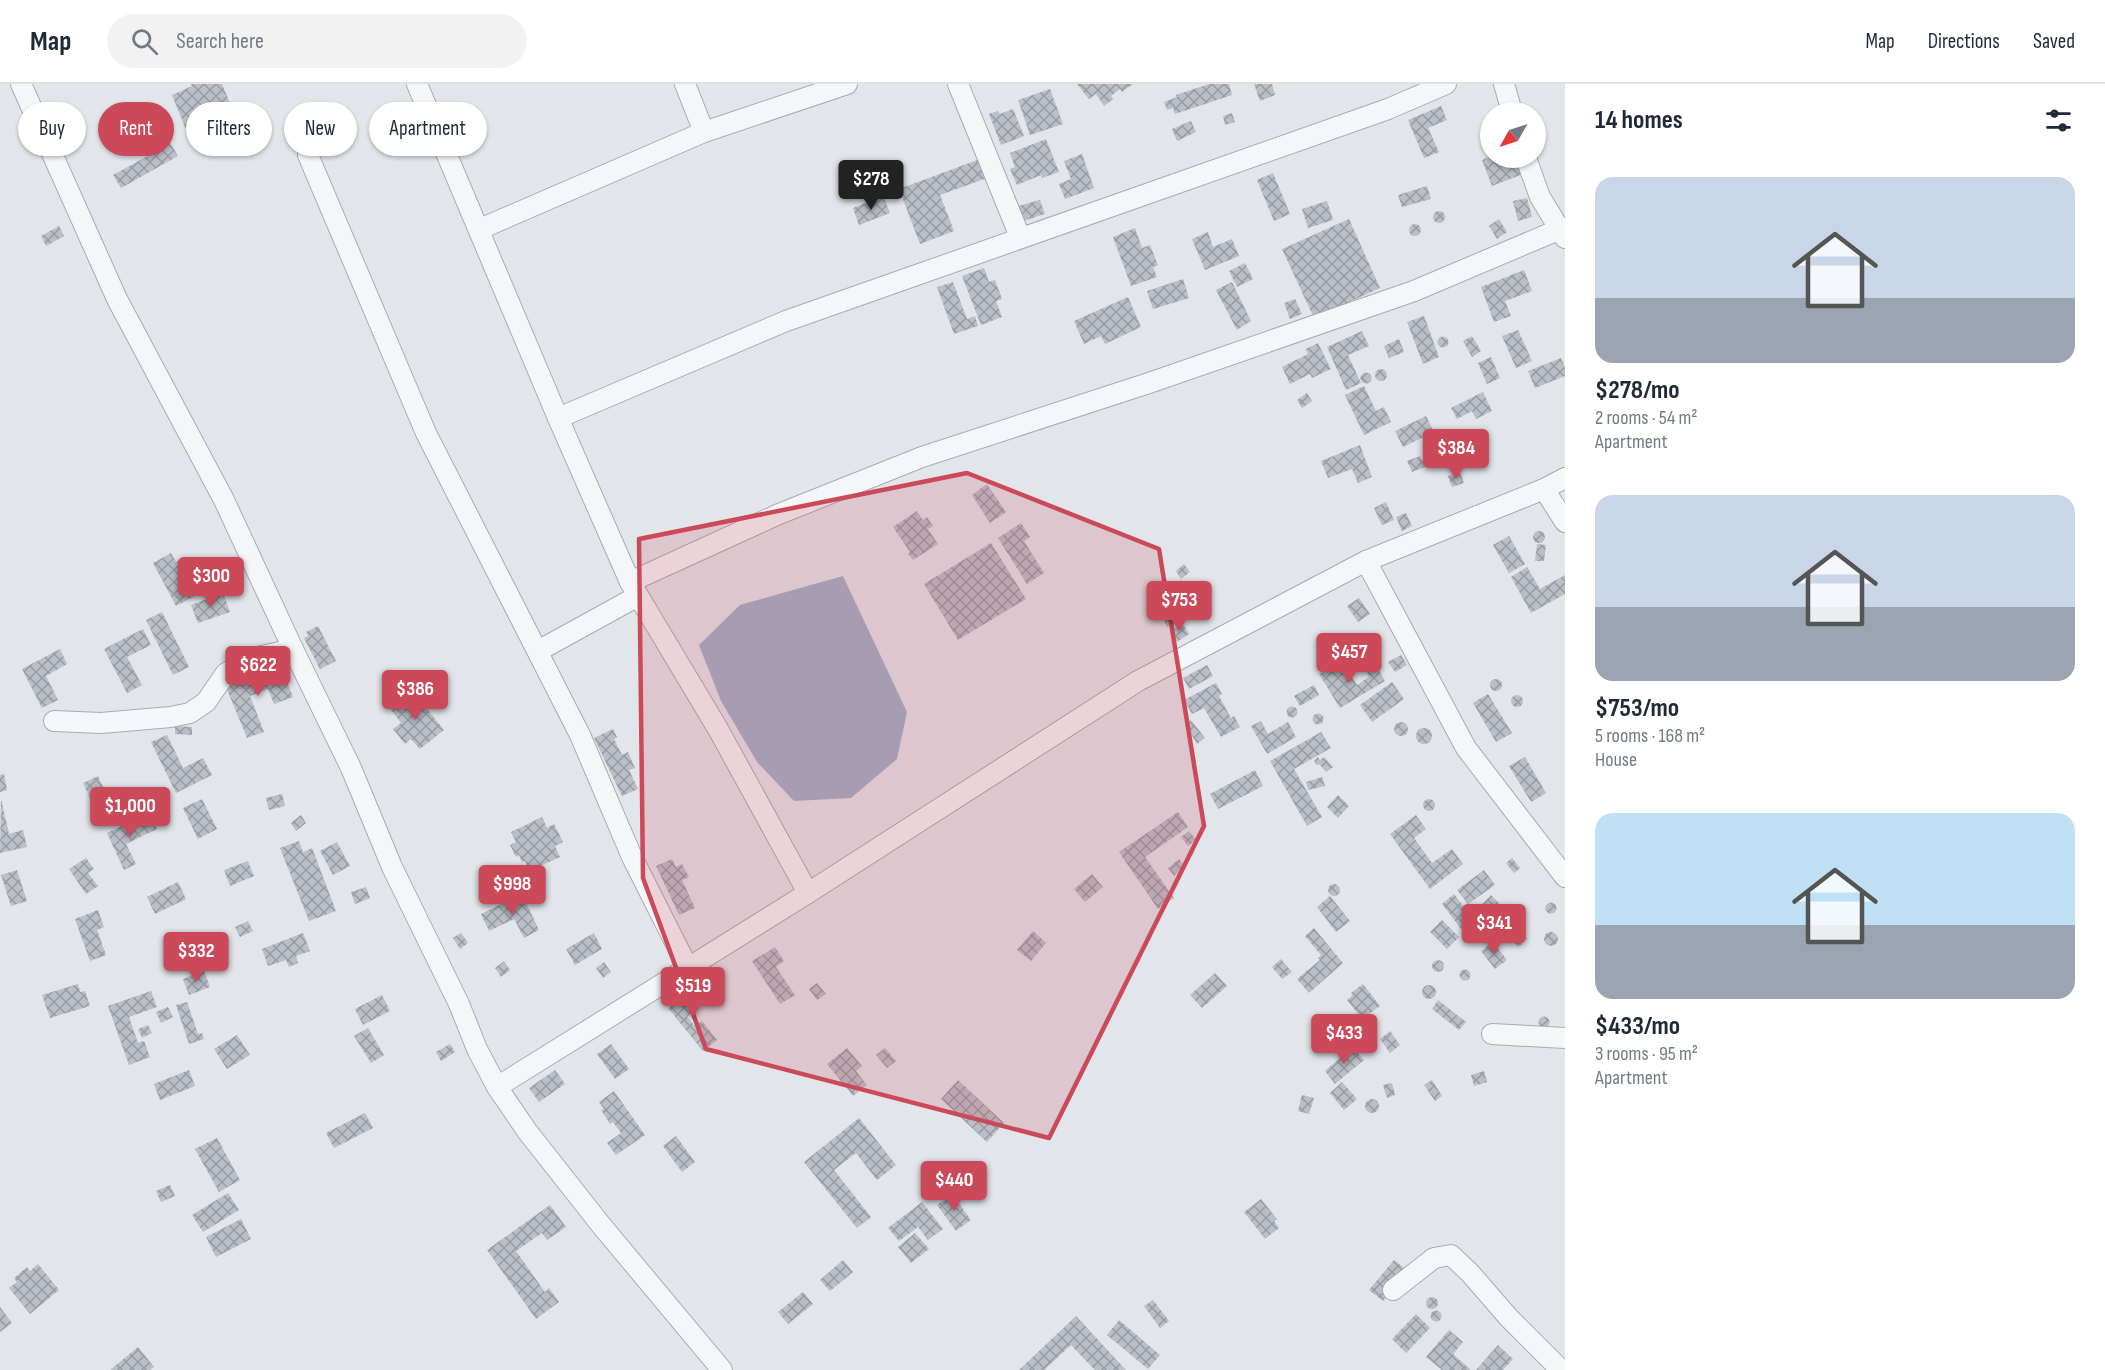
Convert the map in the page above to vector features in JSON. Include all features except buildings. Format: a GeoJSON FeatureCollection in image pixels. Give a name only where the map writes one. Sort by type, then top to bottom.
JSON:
{"type":"FeatureCollection","features":[{"type":"Feature","properties":{"kind":"street"},"geometry":{"type":"LineString","coordinates":[[21,84],[117,299],[224,500],[351,768],[392,867],[497,1087],[527,1131],[722,1370]]}},
{"type":"Feature","properties":{"kind":"street"},"geometry":{"type":"LineString","coordinates":[[417,84],[558,418],[634,589],[718,729],[808,893]]}},
{"type":"Feature","properties":{"kind":"street"},"geometry":{"type":"LineString","coordinates":[[685,84],[705,132]]}},
{"type":"Feature","properties":{"kind":"street"},"geometry":{"type":"LineString","coordinates":[[480,229],[705,132],[847,84]]}},
{"type":"Feature","properties":{"kind":"street"},"geometry":{"type":"LineString","coordinates":[[958,84],[1020,237]]}},
{"type":"Feature","properties":{"kind":"street"},"geometry":{"type":"LineString","coordinates":[[558,418],[786,321],[1388,109],[1446,84]]}},
{"type":"Feature","properties":{"kind":"street"},"geometry":{"type":"LineString","coordinates":[[1504,84],[1509,102]]}},
{"type":"Feature","properties":{"kind":"street"},"geometry":{"type":"LineString","coordinates":[[308,156],[426,433],[580,735],[632,857],[688,968]]}},
{"type":"Feature","properties":{"kind":"street"},"geometry":{"type":"LineString","coordinates":[[538,651],[634,589],[779,514],[922,457],[1149,383],[1414,291],[1562,234],[1540,197],[1530,168]]}},
{"type":"Feature","properties":{"kind":"street"},"geometry":{"type":"LineString","coordinates":[[497,1087],[808,893],[1138,681],[1366,561],[1544,489],[1565,478]]}},
{"type":"Feature","properties":{"kind":"street"},"geometry":{"type":"LineString","coordinates":[[1544,489],[1565,522]]}},
{"type":"Feature","properties":{"kind":"street"},"geometry":{"type":"LineString","coordinates":[[1366,561],[1466,748],[1565,877]]}},
{"type":"Feature","properties":{"kind":"street"},"geometry":{"type":"LineString","coordinates":[[54,721],[101,723],[190,713],[206,702],[226,673],[253,658],[293,649]]}},
{"type":"Feature","properties":{"kind":"street"},"geometry":{"type":"LineString","coordinates":[[1492,1034],[1565,1038]]}},
{"type":"Feature","properties":{"kind":"street"},"geometry":{"type":"LineString","coordinates":[[1393,1290],[1434,1258],[1451,1255],[1561,1370]]}},
{"type":"Feature","properties":{"kind":"highlighted area"},"geometry":{"type":"Polygon","coordinates":[[[967,473],[1159,549],[1204,826],[1049,1138],[706,1049],[643,878],[639,539],[967,473]]]}},
{"type":"Feature","properties":{"kind":"water"},"geometry":{"type":"Polygon","coordinates":[[[843,576],[907,712],[897,759],[851,798],[794,801],[757,762],[721,701],[699,645],[740,605],[843,576]]]}}]}
